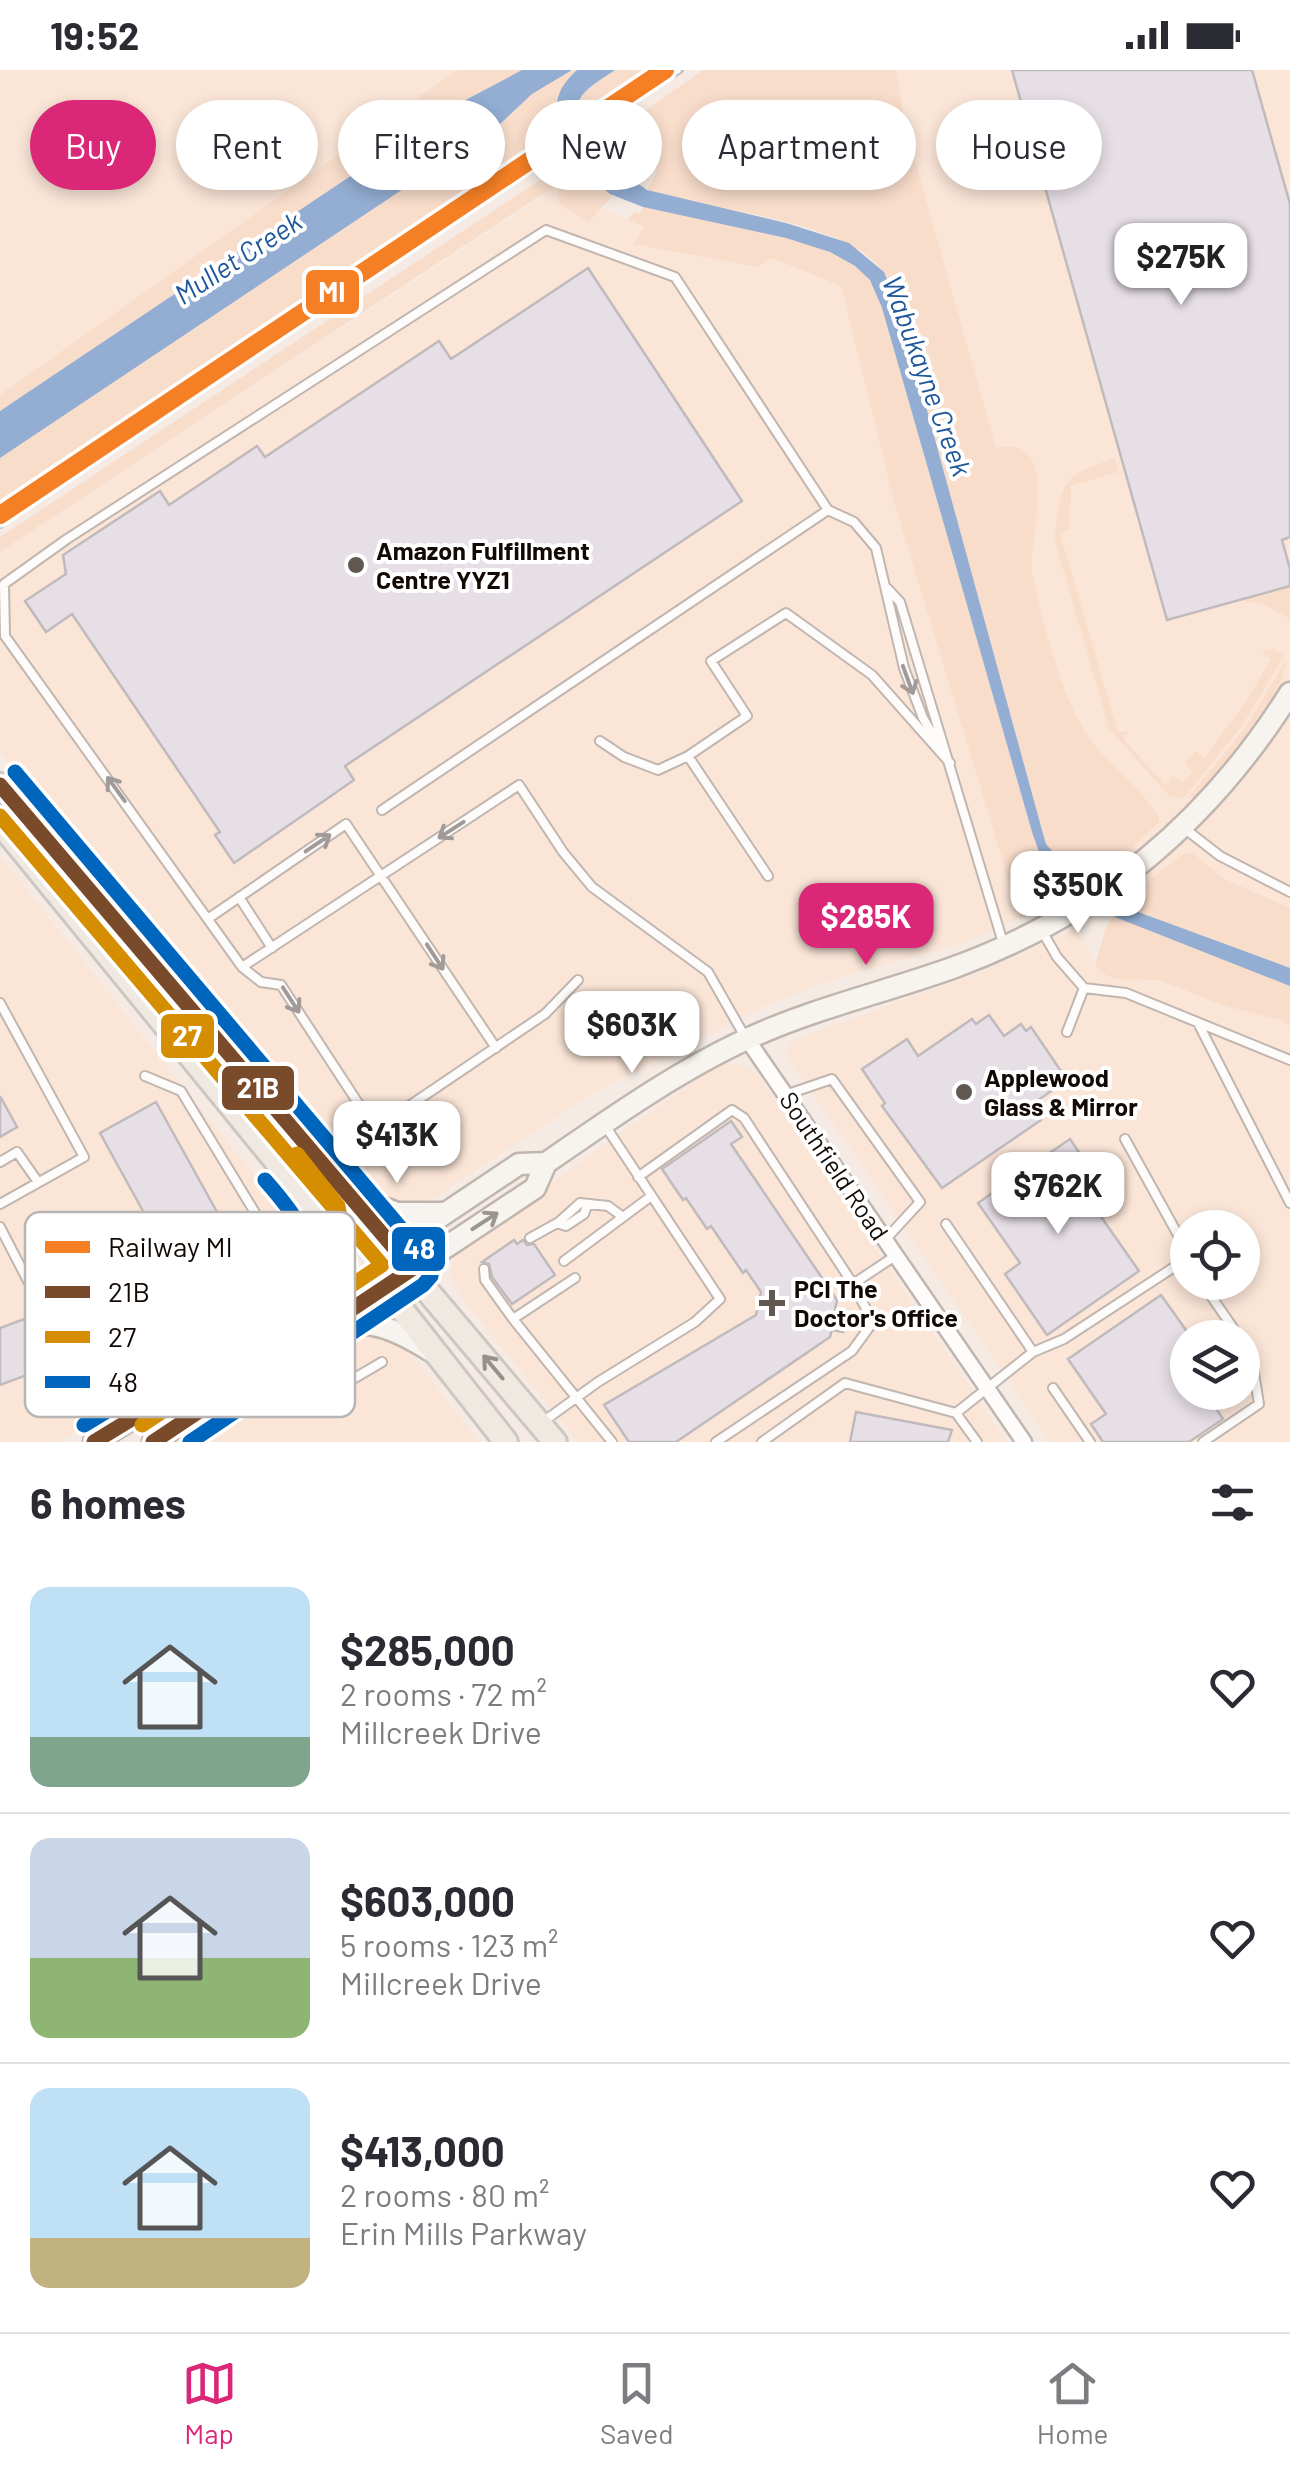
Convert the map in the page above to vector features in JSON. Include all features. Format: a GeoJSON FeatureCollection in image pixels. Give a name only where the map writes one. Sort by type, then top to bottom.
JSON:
{"type":"FeatureCollection","features":[{"type":"Feature","properties":{"kind":"main road"},"geometry":{"type":"LineString","coordinates":[[0,785],[547,1433]]}},
{"type":"Feature","properties":{"kind":"main road"},"geometry":{"type":"LineString","coordinates":[[0,824],[318,1212]]}},
{"type":"Feature","properties":{"kind":"main road"},"geometry":{"type":"LineString","coordinates":[[355,1254],[506,1442]]}},
{"type":"Feature","properties":{"kind":"street"},"geometry":{"type":"LineString","coordinates":[[355,1307],[535,1188],[546,1163],[696,1066],[747,1039],[836,1004],[956,967],[1004,946],[1125,878],[1184,828],[1240,767],[1290,692]]}},
{"type":"Feature","properties":{"kind":"street","name":"Southfield Road"},"geometry":{"type":"LineString","coordinates":[[747,1039],[1024,1442]]}},
{"type":"Feature","properties":{"kind":"street"},"geometry":{"type":"LineString","coordinates":[[355,1273],[520,1164],[546,1163]]}},
{"type":"Feature","properties":{"kind":"street"},"geometry":{"type":"LineString","coordinates":[[343,1192],[397,1213],[446,1213]]}},
{"type":"Feature","properties":{"kind":"street"},"geometry":{"type":"LineString","coordinates":[[355,1323],[395,1329],[434,1352]]}},
{"type":"Feature","properties":{"kind":"street"},"geometry":{"type":"LineString","coordinates":[[94,1442],[118,1437],[146,1417]]}},
{"type":"Feature","properties":{"kind":"street"},"geometry":{"type":"LineString","coordinates":[[153,1442],[192,1417]]}},
{"type":"Feature","properties":{"kind":"lane"},"geometry":{"type":"LineString","coordinates":[[578,980],[545,1014],[374,1129],[281,985],[261,982],[242,967],[6,636],[4,584],[67,538],[546,230],[675,277],[828,510],[854,522],[876,548],[904,668],[923,718],[950,764]]}},
{"type":"Feature","properties":{"kind":"lane"},"geometry":{"type":"LineString","coordinates":[[382,810],[828,510]]}},
{"type":"Feature","properties":{"kind":"lane"},"geometry":{"type":"LineString","coordinates":[[887,588],[900,602],[1004,946]]}},
{"type":"Feature","properties":{"kind":"lane"},"geometry":{"type":"LineString","coordinates":[[600,741],[624,757],[658,770],[688,756],[748,716],[711,661],[786,613],[872,674],[950,764]]}},
{"type":"Feature","properties":{"kind":"lane"},"geometry":{"type":"LineString","coordinates":[[688,756],[768,876]]}},
{"type":"Feature","properties":{"kind":"lane"},"geometry":{"type":"LineString","coordinates":[[242,967],[520,785],[563,852],[592,887],[708,972],[747,1039]]}},
{"type":"Feature","properties":{"kind":"lane"},"geometry":{"type":"LineString","coordinates":[[209,918],[346,824],[496,1048]]}},
{"type":"Feature","properties":{"kind":"lane"},"geometry":{"type":"LineString","coordinates":[[1184,828],[1220,856],[1290,892]]}},
{"type":"Feature","properties":{"kind":"lane"},"geometry":{"type":"LineString","coordinates":[[239,897],[272,948]]}},
{"type":"Feature","properties":{"kind":"lane"},"geometry":{"type":"LineString","coordinates":[[1040,928],[1064,966],[1084,988],[1126,993],[1290,1060]]}},
{"type":"Feature","properties":{"kind":"lane"},"geometry":{"type":"LineString","coordinates":[[1067,1032],[1084,988]]}},
{"type":"Feature","properties":{"kind":"lane"},"geometry":{"type":"LineString","coordinates":[[0,1004],[84,1156],[0,1204]]}},
{"type":"Feature","properties":{"kind":"lane"},"geometry":{"type":"LineString","coordinates":[[1198,1024],[1290,1203]]}},
{"type":"Feature","properties":{"kind":"lane"},"geometry":{"type":"LineString","coordinates":[[146,1076],[181,1091],[255,1212]]}},
{"type":"Feature","properties":{"kind":"lane"},"geometry":{"type":"LineString","coordinates":[[785,1094],[832,1079],[920,1202],[885,1240]]}},
{"type":"Feature","properties":{"kind":"lane"},"geometry":{"type":"LineString","coordinates":[[638,1177],[732,1110],[744,1118],[853,1284],[872,1322],[852,1350],[716,1442]]}},
{"type":"Feature","properties":{"kind":"lane"},"geometry":{"type":"LineString","coordinates":[[547,1433],[576,1398],[695,1322],[720,1298],[603,1124]]}},
{"type":"Feature","properties":{"kind":"lane"},"geometry":{"type":"LineString","coordinates":[[1124,1139],[1170,1223]]}},
{"type":"Feature","properties":{"kind":"lane"},"geometry":{"type":"LineString","coordinates":[[0,1162],[17,1152],[38,1182]]}},
{"type":"Feature","properties":{"kind":"lane"},"geometry":{"type":"LineString","coordinates":[[564,1261],[650,1197]]}},
{"type":"Feature","properties":{"kind":"lane"},"geometry":{"type":"LineString","coordinates":[[530,1238],[559,1222],[580,1203],[608,1206],[623,1217]]}},
{"type":"Feature","properties":{"kind":"lane"},"geometry":{"type":"LineString","coordinates":[[946,1224],[1033,1352]]}},
{"type":"Feature","properties":{"kind":"lane"},"geometry":{"type":"LineString","coordinates":[[0,1227],[25,1275]]}},
{"type":"Feature","properties":{"kind":"lane"},"geometry":{"type":"LineString","coordinates":[[853,1284],[896,1256]]}},
{"type":"Feature","properties":{"kind":"lane"},"geometry":{"type":"LineString","coordinates":[[956,1413],[1033,1352],[1064,1339],[1170,1268]]}},
{"type":"Feature","properties":{"kind":"lane"},"geometry":{"type":"LineString","coordinates":[[484,1269],[484,1280],[612,1442]]}},
{"type":"Feature","properties":{"kind":"lane"},"geometry":{"type":"LineString","coordinates":[[513,1319],[575,1278]]}},
{"type":"Feature","properties":{"kind":"lane"},"geometry":{"type":"LineString","coordinates":[[355,1378],[382,1362]]}},
{"type":"Feature","properties":{"kind":"lane"},"geometry":{"type":"LineString","coordinates":[[762,1442],[845,1383],[956,1413],[976,1442]]}},
{"type":"Feature","properties":{"kind":"lane"},"geometry":{"type":"LineString","coordinates":[[1054,1388],[1090,1442]]}},
{"type":"Feature","properties":{"kind":"lane"},"geometry":{"type":"LineString","coordinates":[[1203,1442],[1250,1410]]}},
{"type":"Feature","properties":{"kind":"path"},"geometry":{"type":"LineString","coordinates":[[338,1148],[356,1135],[347,1120],[363,1110]]}},
{"type":"Feature","properties":{"kind":"shaded area"},"geometry":{"type":"Polygon","coordinates":[[[0,70],[457,70],[415,100],[338,100],[338,155],[318,169],[318,100],[176,100],[176,190],[288,190],[0,395],[0,70]]]}},
{"type":"Feature","properties":{"kind":"shaded area"},"geometry":{"type":"Polygon","coordinates":[[[457,70],[522,70],[466,100],[415,100],[457,70]]]}},
{"type":"Feature","properties":{"kind":"shaded area"},"geometry":{"type":"Polygon","coordinates":[[[577,70],[565,84],[559,100],[525,100],[545,84],[577,70]]]}},
{"type":"Feature","properties":{"kind":"shaded area"},"geometry":{"type":"Polygon","coordinates":[[[615,70],[652,70],[611,100],[580,100],[615,70]]]}},
{"type":"Feature","properties":{"kind":"shaded area"},"geometry":{"type":"Polygon","coordinates":[[[703,70],[896,70],[901,100],[682,100],[682,190],[916,190],[916,164],[996,448],[1017,448],[1030,457],[1036,473],[1033,577],[1063,686],[1093,743],[1159,817],[1159,822],[1118,862],[1029,916],[1020,918],[894,502],[841,286],[772,258],[758,267],[633,244],[644,227],[628,220],[634,212],[640,214],[643,207],[764,232],[828,252],[852,265],[871,283],[882,308],[1032,832],[1076,878],[1046,844],[899,308],[886,277],[866,255],[809,228],[647,190],[662,190],[660,100],[703,70]]]}},
{"type":"Feature","properties":{"kind":"shaded area"},"geometry":{"type":"Polygon","coordinates":[[[871,70],[1290,70],[1290,938],[1109,865],[907,190],[916,190],[916,100],[880,100],[871,70]]]}},
{"type":"Feature","properties":{"kind":"shaded area"},"geometry":{"type":"Polygon","coordinates":[[[525,100],[525,158],[505,170],[505,119],[525,100]]]}},
{"type":"Feature","properties":{"kind":"shaded area"},"geometry":{"type":"Polygon","coordinates":[[[338,155],[338,184],[0,411],[0,395],[288,190],[318,190],[318,169],[338,155]]]}},
{"type":"Feature","properties":{"kind":"shaded area"},"geometry":{"type":"Polygon","coordinates":[[[402,190],[473,190],[0,505],[0,458],[402,190]]]}},
{"type":"Feature","properties":{"kind":"shaded area"},"geometry":{"type":"Polygon","coordinates":[[[525,190],[551,190],[0,552],[0,537],[525,190]]]}},
{"type":"Feature","properties":{"kind":"shaded area"},"geometry":{"type":"Polygon","coordinates":[[[552,190],[560,190],[588,222],[602,209],[644,227],[634,243],[758,267],[771,258],[841,286],[894,502],[1020,918],[965,943],[847,975],[773,1002],[600,1089],[427,1202],[395,1203],[364,1181],[282,1072],[242,1033],[0,752],[0,552],[552,190]]]}},
{"type":"Feature","properties":{"kind":"shaded area"},"geometry":{"type":"Polygon","coordinates":[[[558,190],[606,190],[613,195],[589,222],[560,205],[558,190]]]}},
{"type":"Feature","properties":{"kind":"shaded area"},"geometry":{"type":"Polygon","coordinates":[[[1115,458],[1118,472],[1070,486],[1071,529],[1060,533],[1118,732],[1129,731],[1123,739],[1165,784],[1173,776],[1182,783],[1193,771],[1185,763],[1196,751],[1204,758],[1245,703],[1271,659],[1263,654],[1264,650],[1274,649],[1284,656],[1242,726],[1183,799],[1169,796],[1109,729],[1056,545],[1061,498],[1070,480],[1115,458]]]}},
{"type":"Feature","properties":{"kind":"shaded area"},"geometry":{"type":"Polygon","coordinates":[[[1290,586],[1290,619],[1263,604],[1240,600],[1290,586]]]}},
{"type":"Feature","properties":{"kind":"shaded area"},"geometry":{"type":"Polygon","coordinates":[[[1286,660],[1263,714],[1197,796],[1188,798],[1245,728],[1286,660]]]}},
{"type":"Feature","properties":{"kind":"shaded area"},"geometry":{"type":"Polygon","coordinates":[[[1193,853],[1224,879],[1290,908],[1290,968],[1122,906],[1116,917],[1290,986],[1290,1026],[1166,983],[1113,978],[1095,964],[1106,928],[1119,904],[1183,854],[1193,853]]]}},
{"type":"Feature","properties":{"kind":"shaded area"},"geometry":{"type":"Polygon","coordinates":[[[0,855],[205,1115],[287,1212],[25,1212],[25,1417],[107,1417],[58,1442],[0,1442],[0,855]]]}},
{"type":"Feature","properties":{"kind":"shaded area"},"geometry":{"type":"Polygon","coordinates":[[[1076,928],[1098,969],[1170,985],[1290,1026],[1290,1442],[1050,1442],[785,1053],[793,1040],[989,969],[1076,928]]]}},
{"type":"Feature","properties":{"kind":"shaded area"},"geometry":{"type":"Polygon","coordinates":[[[734,1063],[754,1070],[1007,1442],[579,1442],[468,1306],[453,1282],[451,1271],[456,1252],[463,1245],[716,1066],[734,1063]]]}},
{"type":"Feature","properties":{"kind":"shaded area"},"geometry":{"type":"Polygon","coordinates":[[[362,1332],[402,1343],[479,1442],[186,1442],[231,1417],[355,1417],[355,1337],[362,1332]]]}},
{"type":"Feature","properties":{"kind":"water"},"geometry":{"type":"Polygon","coordinates":[[[522,70],[572,70],[532,94],[505,119],[505,100],[466,100],[522,70]]]}},
{"type":"Feature","properties":{"kind":"water"},"geometry":{"type":"Polygon","coordinates":[[[577,70],[615,70],[586,91],[580,100],[558,100],[564,84],[577,70]]]}},
{"type":"Feature","properties":{"kind":"water","name":"Mullet Creek"},"geometry":{"type":"Polygon","coordinates":[[[338,184],[338,190],[402,190],[0,458],[0,411],[338,184]]]}},
{"type":"Feature","properties":{"kind":"water"},"geometry":{"type":"Polygon","coordinates":[[[605,190],[647,190],[786,223],[849,243],[884,272],[899,308],[1046,844],[1076,878],[1064,891],[1043,863],[1032,832],[882,308],[870,280],[830,252],[786,238],[643,207],[605,190]]]}},
{"type":"Feature","properties":{"kind":"water"},"geometry":{"type":"Polygon","coordinates":[[[1122,906],[1290,968],[1290,986],[1115,917],[1122,906]]]}},
{"type":"Feature","properties":{"kind":"building"},"geometry":{"type":"Polygon","coordinates":[[[1012,70],[1252,70],[1290,204],[1290,537],[1282,540],[1290,586],[1167,620],[1046,190],[1102,190],[1102,100],[1020,100],[1012,70]]]}},
{"type":"Feature","properties":{"kind":"building","name":"Amazon Fulfillment Centre YYZ1"},"geometry":{"type":"Polygon","coordinates":[[[588,268],[742,501],[345,766],[354,780],[234,863],[215,835],[220,832],[72,614],[46,632],[25,601],[66,574],[63,555],[160,491],[169,505],[257,446],[265,457],[439,341],[451,359],[588,268]]]}},
{"type":"Feature","properties":{"kind":"building","name":"Applewood Glass & Mirror"},"geometry":{"type":"Polygon","coordinates":[[[989,1015],[1004,1036],[1021,1024],[1026,1031],[1031,1027],[1067,1080],[1031,1105],[1041,1120],[942,1188],[882,1106],[885,1103],[862,1069],[907,1039],[918,1056],[972,1019],[976,1024],[989,1015]]]}},
{"type":"Feature","properties":{"kind":"building"},"geometry":{"type":"Polygon","coordinates":[[[0,1096],[17,1127],[0,1137],[0,1096]]]}},
{"type":"Feature","properties":{"kind":"building"},"geometry":{"type":"Polygon","coordinates":[[[156,1102],[217,1212],[143,1212],[100,1133],[156,1102]]]}},
{"type":"Feature","properties":{"kind":"building"},"geometry":{"type":"Polygon","coordinates":[[[731,1121],[742,1137],[731,1144],[837,1300],[834,1314],[847,1316],[843,1332],[832,1330],[830,1337],[676,1442],[629,1442],[604,1405],[756,1315],[761,1292],[711,1226],[707,1229],[686,1198],[683,1200],[662,1169],[731,1121]]]}},
{"type":"Feature","properties":{"kind":"building"},"geometry":{"type":"Polygon","coordinates":[[[1070,1139],[1112,1201],[1097,1211],[1139,1271],[1047,1335],[1005,1274],[1020,1263],[978,1203],[1070,1139]]]}},
{"type":"Feature","properties":{"kind":"building"},"geometry":{"type":"Polygon","coordinates":[[[514,1240],[517,1244],[523,1240],[527,1245],[534,1244],[555,1275],[512,1304],[492,1277],[489,1264],[482,1262],[514,1240]]]}},
{"type":"Feature","properties":{"kind":"building"},"geometry":{"type":"Polygon","coordinates":[[[1161,1295],[1179,1320],[1170,1320],[1170,1410],[1217,1410],[1223,1419],[1189,1442],[1103,1442],[1091,1424],[1106,1414],[1068,1359],[1161,1295]]]}},
{"type":"Feature","properties":{"kind":"building"},"geometry":{"type":"Polygon","coordinates":[[[25,1322],[25,1376],[0,1385],[0,1328],[25,1322]]]}},
{"type":"Feature","properties":{"kind":"building"},"geometry":{"type":"Polygon","coordinates":[[[856,1412],[952,1430],[948,1442],[850,1442],[856,1412]]]}},
{"type":"Feature","properties":{"kind":"railway"},"geometry":{"type":"LineString","coordinates":[[0,525],[680,70]]}},
{"type":"Feature","properties":{"kind":"rail line","name":"MI"},"geometry":{"type":"LineString","coordinates":[[0,515],[665,70]]}},
{"type":"Feature","properties":{"kind":"transit line","name":"48"},"geometry":{"type":"LineString","coordinates":[[15,772],[432,1265],[431,1276],[423,1285],[355,1331]]}},
{"type":"Feature","properties":{"kind":"transit line","name":"21B"},"geometry":{"type":"LineString","coordinates":[[0,785],[412,1269],[355,1307]]}},
{"type":"Feature","properties":{"kind":"transit line","name":"27"},"geometry":{"type":"LineString","coordinates":[[0,816],[337,1212]]}},
{"type":"Feature","properties":{"kind":"transit line","name":"27"},"geometry":{"type":"LineString","coordinates":[[297,1154],[339,1212]]}},
{"type":"Feature","properties":{"kind":"transit line","name":"48"},"geometry":{"type":"LineString","coordinates":[[265,1180],[290,1212]]}},
{"type":"Feature","properties":{"kind":"transit line","name":"27"},"geometry":{"type":"LineString","coordinates":[[355,1233],[382,1265],[355,1283]]}},
{"type":"Feature","properties":{"kind":"transit line","name":"48"},"geometry":{"type":"LineString","coordinates":[[84,1425],[97,1417]]}},
{"type":"Feature","properties":{"kind":"transit line","name":"21B"},"geometry":{"type":"LineString","coordinates":[[94,1442],[135,1417]]}},
{"type":"Feature","properties":{"kind":"transit line","name":"27"},"geometry":{"type":"LineString","coordinates":[[142,1425],[154,1417]]}},
{"type":"Feature","properties":{"kind":"transit line","name":"21B"},"geometry":{"type":"LineString","coordinates":[[153,1442],[190,1417]]}},
{"type":"Feature","properties":{"kind":"transit line","name":"48"},"geometry":{"type":"LineString","coordinates":[[190,1442],[227,1417]]}},
{"type":"Feature","properties":{"kind":"place","name":"Amazon Fulfillment Centre YYZ1"},"geometry":{"type":"Point","coordinates":[356,565]}},
{"type":"Feature","properties":{"kind":"place","name":"Applewood Glass & Mirror"},"geometry":{"type":"Point","coordinates":[964,1092]}},
{"type":"Feature","properties":{"kind":"place","name":"PCI The Doctor's Office"},"geometry":{"type":"Point","coordinates":[772,1303]}},
{"type":"Feature","properties":{"kind":"water label","name":"Wabukayne Creek"},"geometry":{"type":"Point","coordinates":[927,376]}}]}
